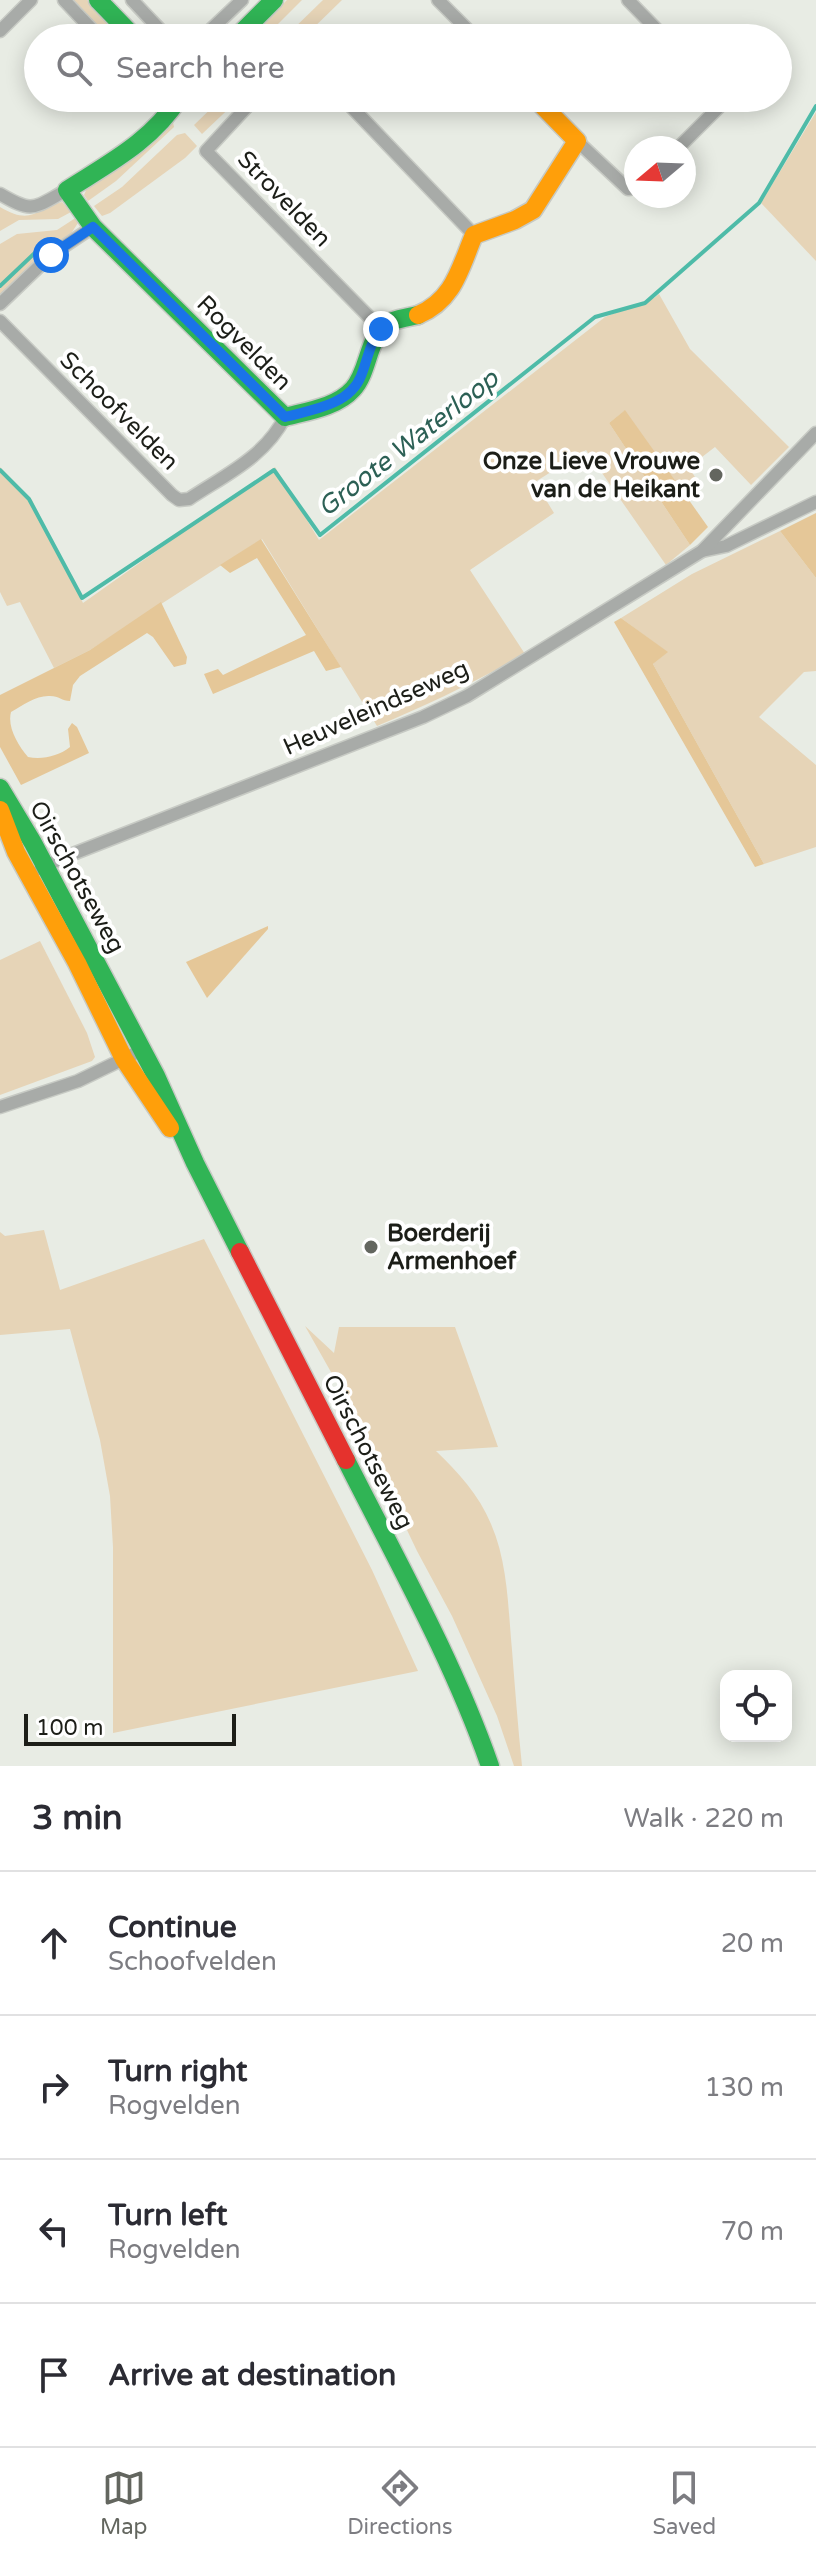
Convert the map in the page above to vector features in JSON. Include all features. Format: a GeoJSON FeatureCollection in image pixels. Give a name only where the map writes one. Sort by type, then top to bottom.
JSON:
{"type":"FeatureCollection","features":[{"type":"Feature","properties":{"kind":"main road"},"geometry":{"type":"LineString","coordinates":[[98,0],[121,24]]}},
{"type":"Feature","properties":{"kind":"main road"},"geometry":{"type":"LineString","coordinates":[[250,24],[274,0]]}},
{"type":"Feature","properties":{"kind":"main road"},"geometry":{"type":"LineString","coordinates":[[67,190],[152,133],[170,112]]}},
{"type":"Feature","properties":{"kind":"main road"},"geometry":{"type":"LineString","coordinates":[[381,329],[393,319],[421,314],[445,299],[460,278],[465,253],[474,235],[533,210],[577,141],[549,112]]}},
{"type":"Feature","properties":{"kind":"main road","name":"Rogvelden"},"geometry":{"type":"LineString","coordinates":[[67,190],[93,227],[285,417],[330,404],[348,394],[360,379],[371,342],[381,329]]}},
{"type":"Feature","properties":{"kind":"main road","name":"Oirschotseweg"},"geometry":{"type":"LineString","coordinates":[[0,788],[77,963],[124,1059],[195,1163]]}},
{"type":"Feature","properties":{"kind":"main road","name":"Oirschotseweg"},"geometry":{"type":"LineString","coordinates":[[0,810],[4,834],[38,871],[142,1050],[195,1163],[441,1648],[476,1726],[490,1766]]}},
{"type":"Feature","properties":{"kind":"street"},"geometry":{"type":"LineString","coordinates":[[0,31],[31,0]]}},
{"type":"Feature","properties":{"kind":"street"},"geometry":{"type":"LineString","coordinates":[[64,0],[87,24]]}},
{"type":"Feature","properties":{"kind":"street"},"geometry":{"type":"LineString","coordinates":[[132,0],[155,24]]}},
{"type":"Feature","properties":{"kind":"street"},"geometry":{"type":"LineString","coordinates":[[217,24],[242,0]]}},
{"type":"Feature","properties":{"kind":"street"},"geometry":{"type":"LineString","coordinates":[[438,0],[462,24]]}},
{"type":"Feature","properties":{"kind":"street"},"geometry":{"type":"LineString","coordinates":[[628,0],[651,24]]}},
{"type":"Feature","properties":{"kind":"street","name":"Strovelden"},"geometry":{"type":"LineString","coordinates":[[242,112],[206,151],[381,329]]}},
{"type":"Feature","properties":{"kind":"street"},"geometry":{"type":"LineString","coordinates":[[356,112],[474,235]]}},
{"type":"Feature","properties":{"kind":"street"},"geometry":{"type":"LineString","coordinates":[[691,136],[716,112]]}},
{"type":"Feature","properties":{"kind":"street"},"geometry":{"type":"LineString","coordinates":[[577,141],[624,185]]}},
{"type":"Feature","properties":{"kind":"street"},"geometry":{"type":"LineString","coordinates":[[0,194],[23,207],[33,208],[67,190]]}},
{"type":"Feature","properties":{"kind":"street"},"geometry":{"type":"LineString","coordinates":[[0,304],[51,255],[93,227]]}},
{"type":"Feature","properties":{"kind":"street","name":"Schoofvelden"},"geometry":{"type":"LineString","coordinates":[[0,321],[179,500],[189,499],[259,453],[276,435],[285,417]]}},
{"type":"Feature","properties":{"kind":"street","name":"Heuveleindseweg"},"geometry":{"type":"LineString","coordinates":[[38,871],[60,859],[423,717],[467,696],[702,551],[816,433]]}},
{"type":"Feature","properties":{"kind":"street"},"geometry":{"type":"LineString","coordinates":[[702,551],[726,546],[816,502]]}},
{"type":"Feature","properties":{"kind":"street"},"geometry":{"type":"LineString","coordinates":[[0,1107],[78,1081],[142,1050]]}},
{"type":"Feature","properties":{"kind":"shaded area"},"geometry":{"type":"Polygon","coordinates":[[[73,0],[87,0],[110,24],[96,24],[73,0]]]}},
{"type":"Feature","properties":{"kind":"shaded area"},"geometry":{"type":"Polygon","coordinates":[[[287,0],[302,0],[278,24],[263,24],[287,0]]]}},
{"type":"Feature","properties":{"kind":"shaded area"},"geometry":{"type":"Polygon","coordinates":[[[323,0],[342,0],[317,24],[298,24],[323,0]]]}},
{"type":"Feature","properties":{"kind":"shaded area"},"geometry":{"type":"Polygon","coordinates":[[[207,112],[225,112],[202,134],[194,125],[207,112]]]}},
{"type":"Feature","properties":{"kind":"shaded area"},"geometry":{"type":"Polygon","coordinates":[[[816,112],[816,261],[761,203],[816,112]]]}},
{"type":"Feature","properties":{"kind":"shaded area"},"geometry":{"type":"Polygon","coordinates":[[[173,122],[174,127],[116,181],[88,201],[84,195],[90,181],[173,122]]]}},
{"type":"Feature","properties":{"kind":"shaded area"},"geometry":{"type":"Polygon","coordinates":[[[185,133],[197,146],[185,158],[102,216],[94,206],[122,187],[177,135],[185,133]]]}},
{"type":"Feature","properties":{"kind":"shaded area"},"geometry":{"type":"Polygon","coordinates":[[[62,202],[71,212],[58,219],[19,220],[0,231],[0,207],[27,216],[62,202]]]}},
{"type":"Feature","properties":{"kind":"shaded area"},"geometry":{"type":"Polygon","coordinates":[[[77,217],[73,235],[47,251],[0,296],[0,244],[17,234],[57,230],[77,217]]]}},
{"type":"Feature","properties":{"kind":"shaded area"},"geometry":{"type":"Polygon","coordinates":[[[659,294],[690,349],[789,447],[751,485],[715,447],[689,467],[699,484],[687,500],[624,411],[609,423],[690,545],[666,565],[586,450],[535,482],[554,513],[470,570],[525,654],[415,710],[377,726],[262,539],[90,650],[54,668],[20,602],[7,606],[0,592],[0,467],[32,500],[83,603],[275,467],[319,540],[605,317],[659,294]]]}},
{"type":"Feature","properties":{"kind":"shaded area"},"geometry":{"type":"Polygon","coordinates":[[[625,410],[708,527],[690,545],[609,423],[625,410]]]}},
{"type":"Feature","properties":{"kind":"shaded area"},"geometry":{"type":"Polygon","coordinates":[[[816,513],[816,578],[780,531],[816,513]]]}},
{"type":"Feature","properties":{"kind":"shaded area"},"geometry":{"type":"Polygon","coordinates":[[[780,531],[816,578],[816,671],[804,672],[759,717],[816,765],[816,847],[764,864],[653,664],[667,652],[621,618],[692,574],[780,531]]]}},
{"type":"Feature","properties":{"kind":"shaded area"},"geometry":{"type":"Polygon","coordinates":[[[261,539],[341,667],[326,671],[314,651],[213,694],[204,674],[218,669],[223,675],[306,635],[257,558],[230,573],[220,565],[261,539]]]}},
{"type":"Feature","properties":{"kind":"shaded area"},"geometry":{"type":"Polygon","coordinates":[[[161,602],[187,657],[186,664],[174,667],[147,633],[80,676],[73,685],[70,701],[45,696],[11,712],[12,730],[28,757],[50,756],[70,747],[68,729],[72,723],[89,753],[21,785],[0,747],[0,695],[90,650],[161,602]]]}},
{"type":"Feature","properties":{"kind":"shaded area"},"geometry":{"type":"Polygon","coordinates":[[[621,618],[668,652],[653,664],[764,864],[755,867],[614,622],[621,618]]]}},
{"type":"Feature","properties":{"kind":"shaded area"},"geometry":{"type":"Polygon","coordinates":[[[268,926],[268,929],[207,998],[186,962],[268,926]]]}},
{"type":"Feature","properties":{"kind":"shaded area"},"geometry":{"type":"Polygon","coordinates":[[[40,941],[87,1033],[95,1057],[92,1061],[0,1095],[0,960],[40,941]]]}},
{"type":"Feature","properties":{"kind":"shaded area"},"geometry":{"type":"Polygon","coordinates":[[[44,1230],[60,1290],[204,1239],[372,1570],[418,1671],[113,1733],[110,1496],[100,1440],[70,1329],[0,1335],[0,1232],[5,1236],[44,1230]]]}},
{"type":"Feature","properties":{"kind":"shaded area"},"geometry":{"type":"Polygon","coordinates":[[[305,1326],[334,1353],[339,1327],[455,1327],[498,1447],[436,1451],[474,1494],[497,1539],[508,1602],[522,1766],[514,1766],[497,1716],[452,1616],[417,1551],[336,1381],[305,1326]]]}},
{"type":"Feature","properties":{"kind":"waterway","name":"Groote Waterloop"},"geometry":{"type":"LineString","coordinates":[[0,470],[29,499],[82,598],[274,470],[320,535],[595,317],[645,303],[759,203],[816,106]]}},
{"type":"Feature","properties":{"kind":"waterway"},"geometry":{"type":"LineString","coordinates":[[0,286],[40,248]]}},
{"type":"Feature","properties":{"kind":"traffic: fast"},"geometry":{"type":"LineString","coordinates":[[98,0],[121,24]]}},
{"type":"Feature","properties":{"kind":"traffic: fast"},"geometry":{"type":"LineString","coordinates":[[250,24],[274,0]]}},
{"type":"Feature","properties":{"kind":"traffic: fast"},"geometry":{"type":"LineString","coordinates":[[169,112],[143,139],[67,190],[93,227],[285,417],[322,408],[346,395],[359,381],[373,343],[384,327],[393,321],[418,315]]}},
{"type":"Feature","properties":{"kind":"traffic: fast"},"geometry":{"type":"LineString","coordinates":[[0,788],[33,843],[156,1076],[240,1252]]}},
{"type":"Feature","properties":{"kind":"traffic: fast"},"geometry":{"type":"LineString","coordinates":[[346,1460],[442,1649],[490,1766]]}},
{"type":"Feature","properties":{"kind":"traffic: slow"},"geometry":{"type":"LineString","coordinates":[[418,315],[430,309],[448,292],[474,235],[533,210],[577,141],[549,112]]}},
{"type":"Feature","properties":{"kind":"traffic: slow"},"geometry":{"type":"LineString","coordinates":[[0,810],[16,852],[77,963],[124,1059],[170,1128]]}},
{"type":"Feature","properties":{"kind":"traffic: jam"},"geometry":{"type":"LineString","coordinates":[[240,1252],[346,1460]]}},
{"type":"Feature","properties":{"kind":"place","name":"Onze Lieve Vrouwe van de Heikant"},"geometry":{"type":"Point","coordinates":[716,475]}},
{"type":"Feature","properties":{"kind":"place","name":"Boerderij Armenhoef"},"geometry":{"type":"Point","coordinates":[371,1247]}},
{"type":"Feature","properties":{"kind":"route"},"geometry":{"type":"LineString","coordinates":[[51,255],[93,227],[285,417],[330,404],[348,394],[360,379],[371,342],[381,329]]}}]}
